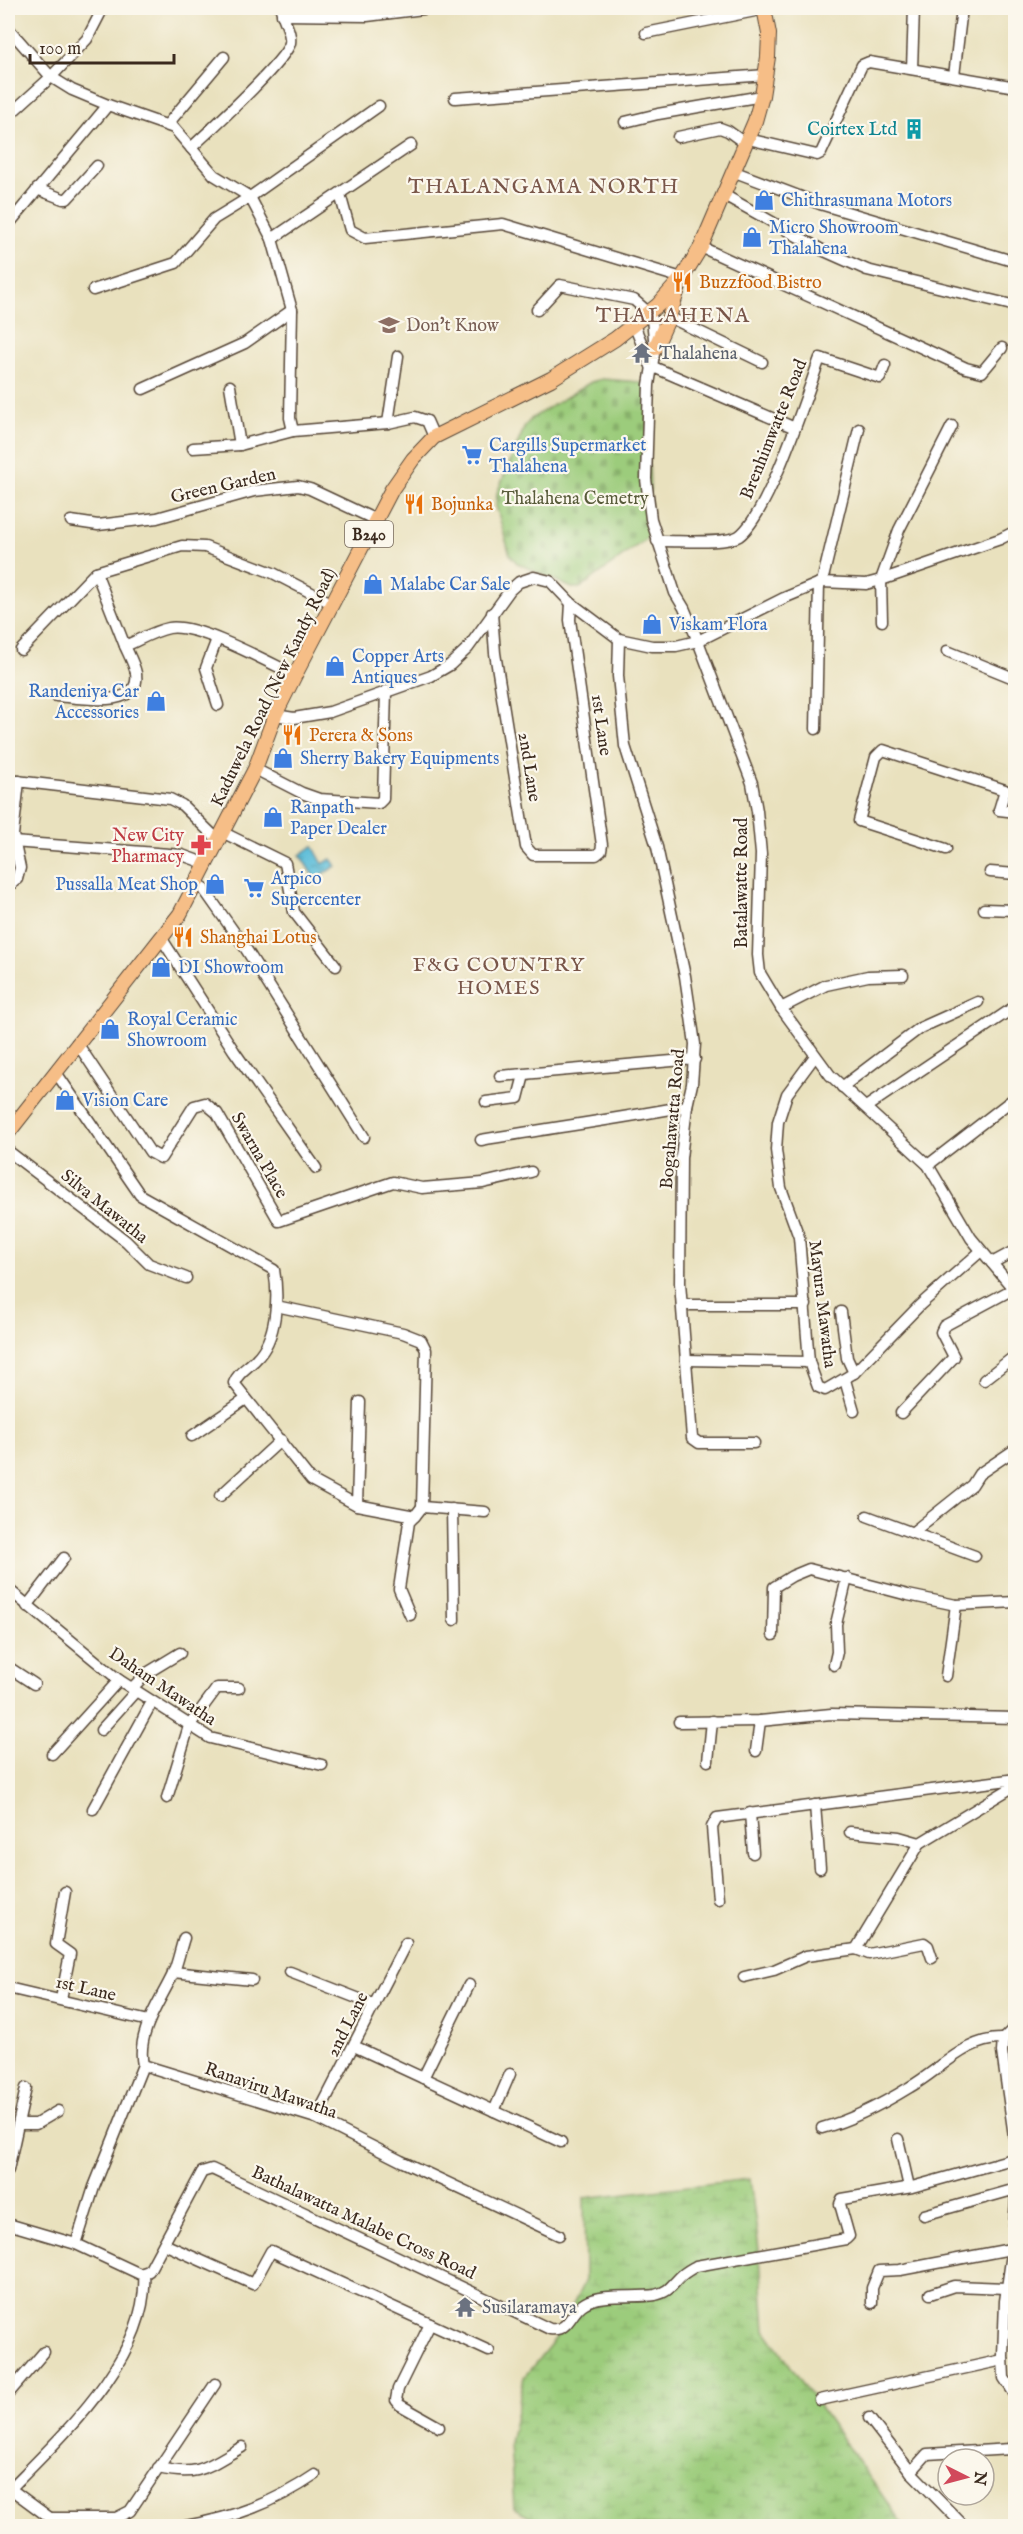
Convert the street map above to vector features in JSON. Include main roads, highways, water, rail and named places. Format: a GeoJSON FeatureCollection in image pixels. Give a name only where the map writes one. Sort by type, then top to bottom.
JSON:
{"type":"FeatureCollection","features":[{"type":"Feature","properties":{"kind":"main road","name":"Kaduwela Road (New Kandy Road)"},"geometry":{"type":"LineString","coordinates":[[8,1133],[180,914],[255,769],[275,715],[295,675],[376,519],[403,472],[421,449],[434,437],[550,379],[634,325],[649,313],[682,278],[701,246],[735,172],[762,96],[769,34],[764,8]]}},
{"type":"Feature","properties":{"kind":"main road"},"geometry":{"type":"LineString","coordinates":[[655,348],[669,317],[682,278]]}},
{"type":"Feature","properties":{"kind":"water"},"geometry":{"type":"Polygon","coordinates":[[[313,846],[323,864],[331,859],[336,866],[315,879],[300,855],[313,846]]]}},
{"type":"Feature","properties":{"kind":"place","name":"Coirtex Ltd"},"geometry":{"type":"Point","coordinates":[914,129]}},
{"type":"Feature","properties":{"kind":"place","name":"Chithrasumana Motors"},"geometry":{"type":"Point","coordinates":[764,200]}},
{"type":"Feature","properties":{"kind":"place","name":"Micro Showroom Thalahena"},"geometry":{"type":"Point","coordinates":[752,237]}},
{"type":"Feature","properties":{"kind":"place","name":"Buzzfood Bistro"},"geometry":{"type":"Point","coordinates":[682,282]}},
{"type":"Feature","properties":{"kind":"place","name":"Don't Know"},"geometry":{"type":"Point","coordinates":[389,325]}},
{"type":"Feature","properties":{"kind":"place","name":"Thalahena"},"geometry":{"type":"Point","coordinates":[642,353]}},
{"type":"Feature","properties":{"kind":"place","name":"Cargills Supermarket Thalahena"},"geometry":{"type":"Point","coordinates":[472,455]}},
{"type":"Feature","properties":{"kind":"place","name":"Bojunka"},"geometry":{"type":"Point","coordinates":[414,504]}},
{"type":"Feature","properties":{"kind":"place","name":"Malabe Car Sale"},"geometry":{"type":"Point","coordinates":[373,584]}},
{"type":"Feature","properties":{"kind":"place","name":"Viskam Flora"},"geometry":{"type":"Point","coordinates":[652,624]}},
{"type":"Feature","properties":{"kind":"place","name":"Copper Arts Antiques"},"geometry":{"type":"Point","coordinates":[335,666]}},
{"type":"Feature","properties":{"kind":"place","name":"Randeniya Car Accessories"},"geometry":{"type":"Point","coordinates":[156,701]}},
{"type":"Feature","properties":{"kind":"place","name":"Perera & Sons"},"geometry":{"type":"Point","coordinates":[292,735]}},
{"type":"Feature","properties":{"kind":"place","name":"Sherry Bakery Equipments"},"geometry":{"type":"Point","coordinates":[283,758]}},
{"type":"Feature","properties":{"kind":"place","name":"Ranpath Paper Dealer"},"geometry":{"type":"Point","coordinates":[273,817]}},
{"type":"Feature","properties":{"kind":"place","name":"New City Pharmacy"},"geometry":{"type":"Point","coordinates":[201,845]}},
{"type":"Feature","properties":{"kind":"place","name":"Pussalla Meat Shop"},"geometry":{"type":"Point","coordinates":[215,884]}},
{"type":"Feature","properties":{"kind":"place","name":"Arpico Supercenter"},"geometry":{"type":"Point","coordinates":[254,888]}},
{"type":"Feature","properties":{"kind":"place","name":"Shanghai Lotus"},"geometry":{"type":"Point","coordinates":[183,937]}},
{"type":"Feature","properties":{"kind":"place","name":"DI Showroom"},"geometry":{"type":"Point","coordinates":[161,967]}},
{"type":"Feature","properties":{"kind":"place","name":"Royal Ceramic Showroom"},"geometry":{"type":"Point","coordinates":[110,1029]}},
{"type":"Feature","properties":{"kind":"place","name":"Vision Care"},"geometry":{"type":"Point","coordinates":[65,1100]}},
{"type":"Feature","properties":{"kind":"place","name":"Susilaramaya"},"geometry":{"type":"Point","coordinates":[465,2307]}},
{"type":"Feature","properties":{"kind":"district","name":"THALANGAMA NORTH"},"geometry":{"type":"Point","coordinates":[544,186]}},
{"type":"Feature","properties":{"kind":"district","name":"THALAHENA"},"geometry":{"type":"Point","coordinates":[673,315]}},
{"type":"Feature","properties":{"kind":"district","name":"F&G COUNTRY HOMES"},"geometry":{"type":"Point","coordinates":[499,976]}},
{"type":"Feature","properties":{"kind":"park label","name":"Thalahena Cemetry"},"geometry":{"type":"Point","coordinates":[575,498]}}]}
